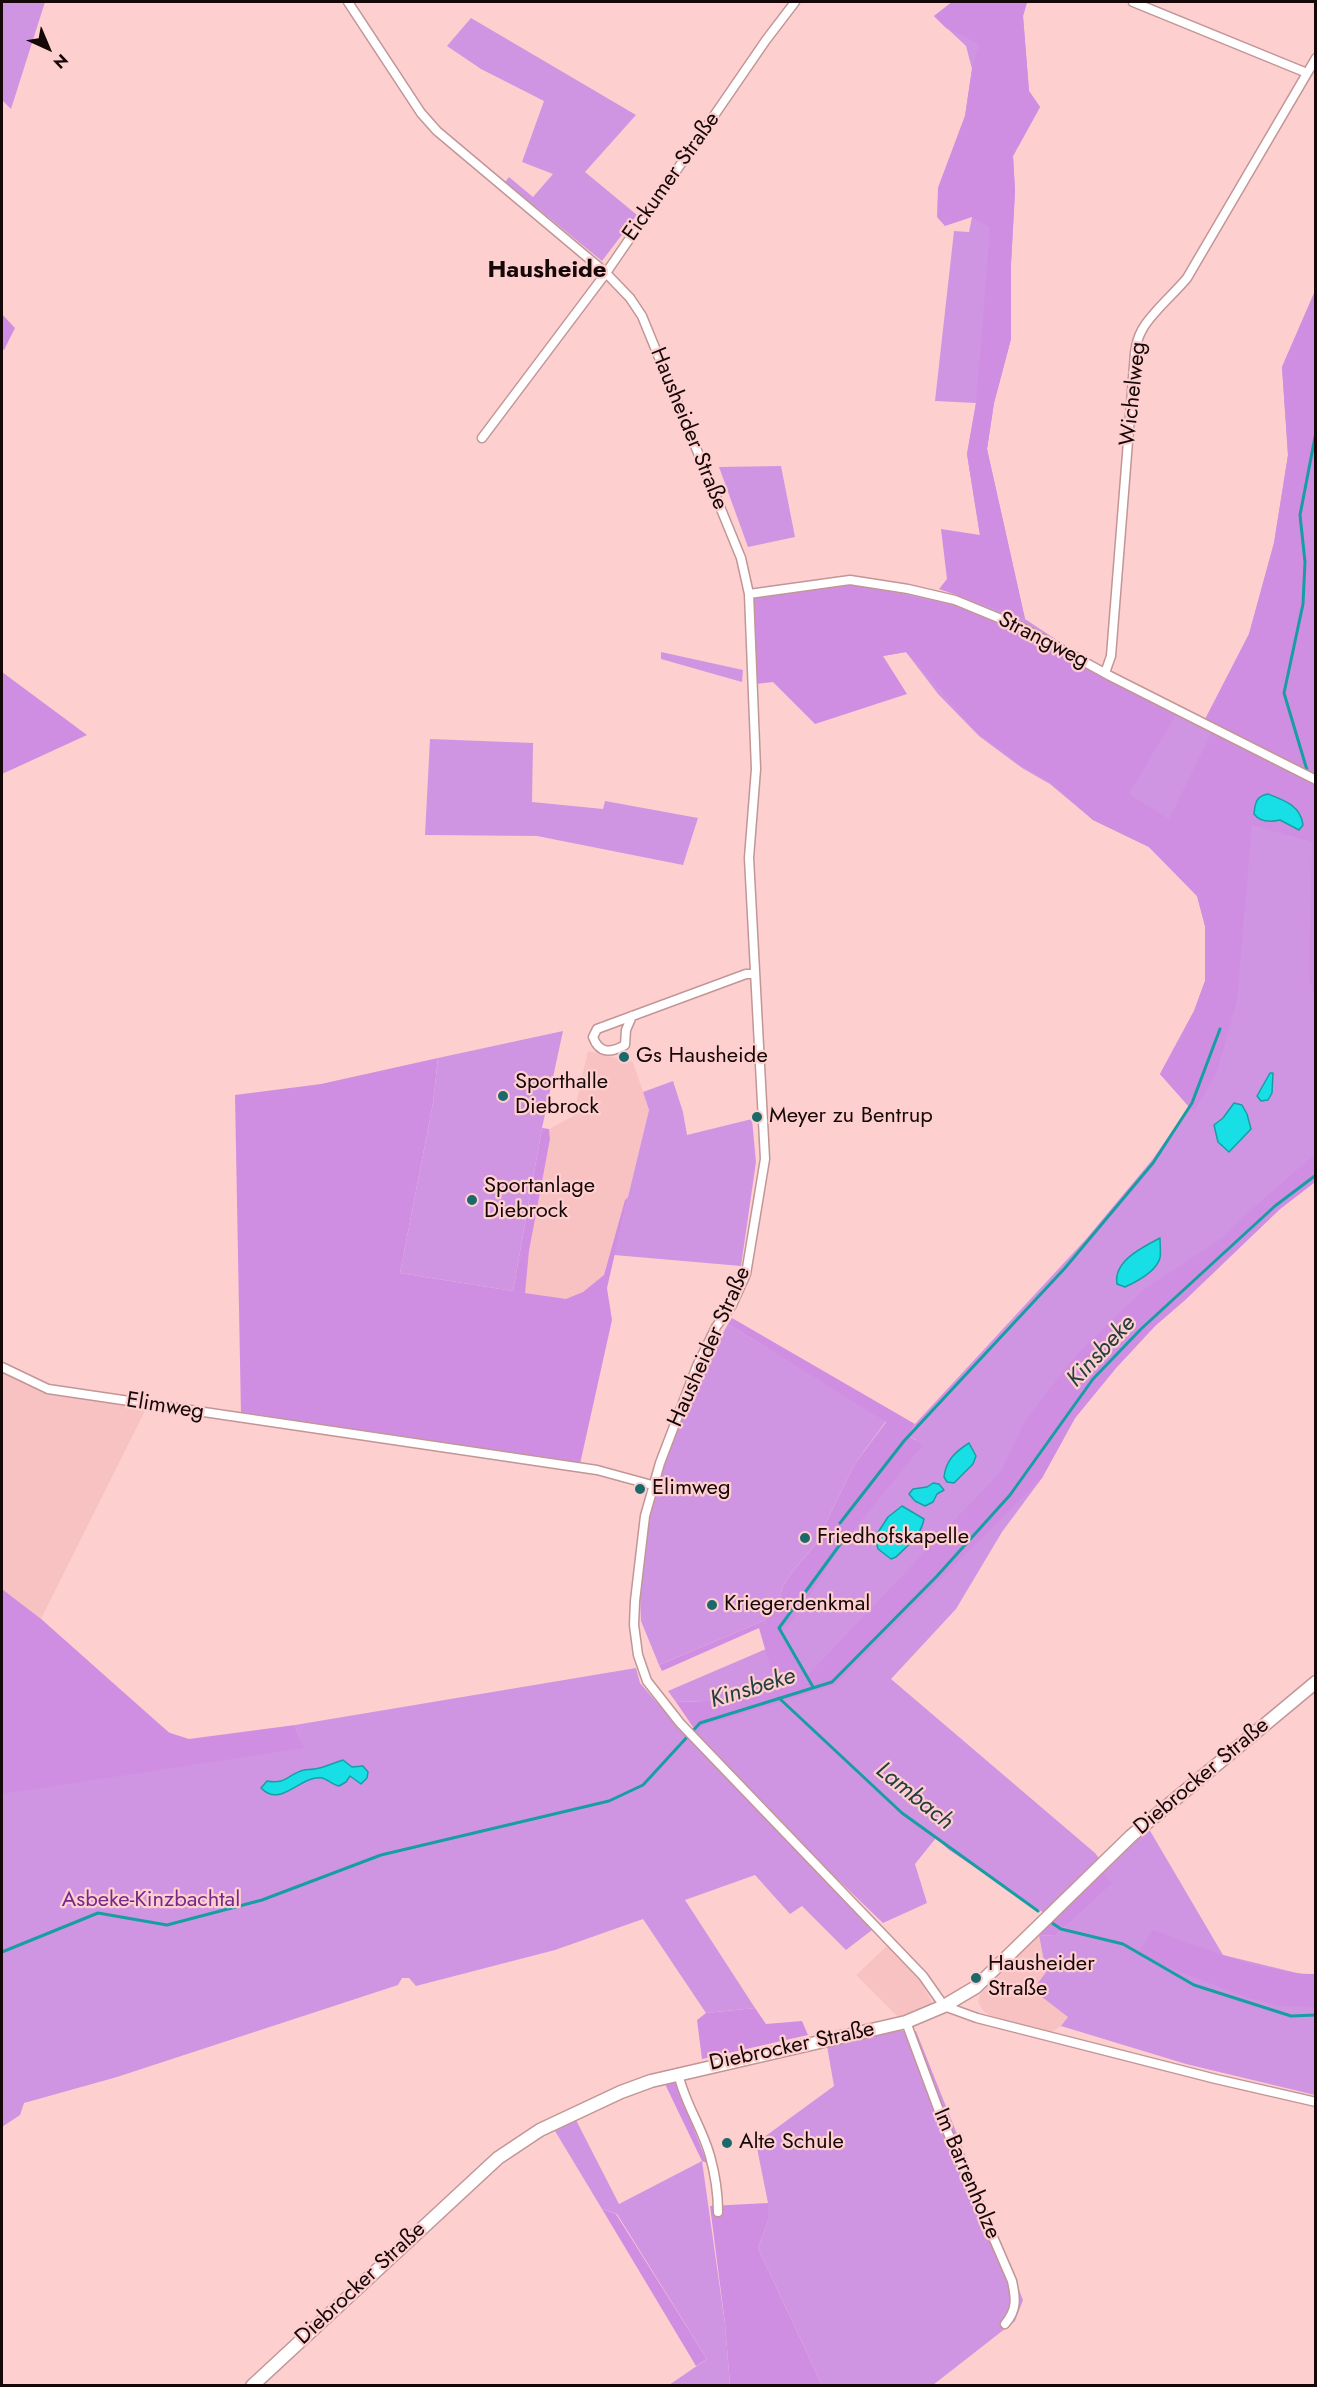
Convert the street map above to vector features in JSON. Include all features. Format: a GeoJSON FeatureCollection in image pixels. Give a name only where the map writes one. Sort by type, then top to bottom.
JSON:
{"type":"FeatureCollection","features":[{"type":"Feature","properties":{"kind":"main road","name":"Diebrocker Straße"},"geometry":{"type":"LineString","coordinates":[[252,2385],[474,2179],[516,2145],[540,2130],[621,2092],[678,2073],[906,2022],[944,2007],[976,1986],[1131,1836],[1316,1682]]}},
{"type":"Feature","properties":{"kind":"street","name":"Hausheider Straße"},"geometry":{"type":"LineString","coordinates":[[348,2],[421,113],[437,131],[606,273],[630,298],[642,316],[741,558],[749,594],[756,769],[749,858],[765,1159],[750,1255],[741,1288],[716,1327],[697,1366],[652,1485],[638,1562],[635,1636],[638,1655],[647,1681],[680,1723],[923,1976],[944,2007]]}},
{"type":"Feature","properties":{"kind":"street","name":"Eickumer Straße"},"geometry":{"type":"LineString","coordinates":[[482,438],[606,273],[766,40],[795,2]]}},
{"type":"Feature","properties":{"kind":"street"},"geometry":{"type":"LineString","coordinates":[[1133,2],[1307,73]]}},
{"type":"Feature","properties":{"kind":"street","name":"Wichelweg"},"geometry":{"type":"LineString","coordinates":[[1105,673],[1111,656],[1138,338],[1151,317],[1171,298],[1186,278],[1316,58]]}},
{"type":"Feature","properties":{"kind":"street","name":"Strangweg"},"geometry":{"type":"LineString","coordinates":[[749,594],[850,580],[908,589],[956,600],[1023,628],[1105,673],[1316,780]]}},
{"type":"Feature","properties":{"kind":"street"},"geometry":{"type":"LineString","coordinates":[[632,1016],[626,1030],[625,1045],[614,1051],[604,1052],[596,1046],[593,1037],[597,1029],[632,1016],[746,974],[754,974]]}},
{"type":"Feature","properties":{"kind":"street","name":"Elimweg"},"geometry":{"type":"LineString","coordinates":[[2,1366],[48,1389],[597,1470],[652,1485]]}},
{"type":"Feature","properties":{"kind":"street"},"geometry":{"type":"LineString","coordinates":[[944,2007],[1030,2033],[1316,2102]]}},
{"type":"Feature","properties":{"kind":"street","name":"Im Barrenholze"},"geometry":{"type":"LineString","coordinates":[[906,2022],[942,2119],[1012,2281],[1016,2301],[1013,2312],[1005,2324]]}},
{"type":"Feature","properties":{"kind":"street"},"geometry":{"type":"LineString","coordinates":[[678,2073],[681,2086],[710,2155],[718,2196],[718,2212]]}},
{"type":"Feature","properties":{"kind":"shaded area"},"geometry":{"type":"Polygon","coordinates":[[[952,2],[1027,2],[1023,16],[1029,91],[1040,107],[1013,156],[1015,191],[1011,264],[1011,339],[994,403],[987,449],[1025,619],[939,589],[947,579],[941,529],[980,535],[967,454],[976,403],[990,228],[972,217],[945,226],[937,217],[938,188],[965,116],[972,69],[979,44],[946,28],[934,16],[952,2]]]}},
{"type":"Feature","properties":{"kind":"shaded area"},"geometry":{"type":"Polygon","coordinates":[[[1315,291],[1315,999],[1309,978],[1312,842],[1252,825],[1237,1001],[1217,1072],[1194,1112],[1160,1074],[1194,1011],[1205,981],[1205,926],[1197,896],[1149,847],[1093,820],[1051,783],[1022,766],[977,733],[906,652],[883,656],[907,694],[815,724],[773,682],[756,684],[751,597],[853,584],[955,606],[1022,632],[1177,713],[1129,794],[1169,819],[1214,727],[1204,721],[1249,634],[1274,543],[1288,455],[1282,367],[1315,291]]]}},
{"type":"Feature","properties":{"kind":"shaded area"},"geometry":{"type":"Polygon","coordinates":[[[2,314],[15,328],[4,350],[2,349],[2,314]]]}},
{"type":"Feature","properties":{"kind":"shaded area"},"geometry":{"type":"Polygon","coordinates":[[[2,672],[87,735],[2,774],[2,672]]]}},
{"type":"Feature","properties":{"kind":"shaded area"},"geometry":{"type":"Polygon","coordinates":[[[588,1051],[633,1062],[649,1110],[602,1305],[524,1293],[529,1251],[550,1139],[549,1129],[573,1116],[588,1051]]]}},
{"type":"Feature","properties":{"kind":"shaded area"},"geometry":{"type":"Polygon","coordinates":[[[438,1058],[433,1103],[400,1273],[513,1291],[542,1128],[549,1129],[550,1139],[529,1251],[525,1293],[566,1299],[583,1292],[604,1275],[625,1200],[628,1197],[607,1288],[612,1320],[580,1464],[241,1415],[235,1095],[321,1084],[438,1058]]]}},
{"type":"Feature","properties":{"kind":"shaded area"},"geometry":{"type":"Polygon","coordinates":[[[1315,1154],[1315,1182],[1280,1209],[1155,1326],[1116,1368],[1075,1418],[1042,1478],[835,1685],[703,1726],[697,1733],[676,1702],[734,1700],[775,1684],[759,1628],[662,1671],[659,1665],[765,1620],[777,1607],[783,1586],[792,1572],[815,1545],[854,1465],[886,1422],[728,1324],[732,1318],[915,1424],[909,1436],[923,1445],[839,1548],[805,1603],[783,1632],[808,1675],[1001,1471],[1026,1419],[1078,1353],[1143,1290],[1222,1238],[1315,1154]]]}},
{"type":"Feature","properties":{"kind":"shaded area"},"geometry":{"type":"Polygon","coordinates":[[[2,1371],[39,1389],[147,1407],[41,1619],[2,1589],[2,1371]]]}},
{"type":"Feature","properties":{"kind":"shaded area"},"geometry":{"type":"Polygon","coordinates":[[[2,1589],[41,1619],[167,1732],[189,1739],[295,1725],[304,1748],[2,1794],[2,1589]]]}},
{"type":"Feature","properties":{"kind":"shaded area"},"geometry":{"type":"Polygon","coordinates":[[[1101,1871],[1112,1883],[1055,1936],[1039,1935],[1053,1918],[1101,1871]]]}},
{"type":"Feature","properties":{"kind":"shaded area"},"geometry":{"type":"Polygon","coordinates":[[[1153,1930],[1255,1965],[1296,1973],[1315,1974],[1315,2007],[1277,2006],[1242,1996],[1137,1955],[1153,1930]]]}},
{"type":"Feature","properties":{"kind":"shaded area"},"geometry":{"type":"Polygon","coordinates":[[[1039,1935],[1046,1972],[1068,2017],[1061,2026],[1049,2034],[997,2019],[984,2012],[978,2002],[981,1993],[1039,1935]]]}},
{"type":"Feature","properties":{"kind":"shaded area"},"geometry":{"type":"Polygon","coordinates":[[[888,1945],[917,1975],[933,2004],[898,2017],[856,1975],[888,1945]]]}},
{"type":"Feature","properties":{"kind":"shaded area"},"geometry":{"type":"Polygon","coordinates":[[[755,2008],[766,2024],[802,2021],[808,2035],[702,2059],[697,2020],[706,2013],[755,2008]]]}},
{"type":"Feature","properties":{"kind":"shaded area"},"geometry":{"type":"Polygon","coordinates":[[[675,2080],[707,2163],[702,2161],[665,2084],[675,2080]]]}},
{"type":"Feature","properties":{"kind":"shaded area"},"geometry":{"type":"Polygon","coordinates":[[[768,2203],[768,2221],[758,2248],[822,2385],[730,2385],[725,2324],[710,2206],[768,2203]]]}},
{"type":"Feature","properties":{"kind":"shaded area"},"geometry":{"type":"Polygon","coordinates":[[[602,2209],[616,2214],[707,2359],[696,2366],[602,2209]]]}},
{"type":"Feature","properties":{"kind":"green space"},"geometry":{"type":"Polygon","coordinates":[[[2,2],[45,2],[11,109],[2,100],[2,2]]]}},
{"type":"Feature","properties":{"kind":"green space","name":"Asbeke-Kinzbachtal"},"geometry":{"type":"Polygon","coordinates":[[[952,2],[1027,2],[1023,16],[1029,91],[1040,107],[1013,156],[1015,191],[1011,264],[1011,339],[994,403],[987,449],[1025,619],[1105,672],[1202,726],[1249,634],[1274,543],[1288,455],[1282,367],[1315,291],[1315,1182],[1280,1209],[1155,1326],[1116,1368],[1075,1418],[1042,1478],[1002,1532],[956,1609],[891,1679],[1095,1853],[1106,1867],[1149,1829],[1223,1955],[1301,1974],[1315,1974],[1315,2095],[1186,2064],[1061,2026],[1068,2017],[1033,1990],[1046,1972],[1039,1935],[1055,1936],[1065,1927],[949,1850],[936,1838],[915,1864],[927,1903],[883,1923],[807,1850],[799,1854],[872,1930],[846,1950],[802,1906],[790,1914],[755,1875],[685,1900],[755,2008],[706,2013],[643,1919],[555,1950],[416,1986],[409,1978],[402,1978],[398,1985],[117,2077],[24,2103],[20,2115],[2,2127],[2,1590],[41,1619],[199,1759],[301,1741],[295,1725],[636,1668],[640,1683],[686,1736],[699,1723],[808,1676],[783,1632],[842,1539],[916,1440],[909,1436],[915,1424],[1086,1239],[1152,1160],[1189,1107],[1160,1074],[1194,1011],[1205,981],[1205,926],[1197,896],[1149,847],[1093,820],[1050,784],[1022,768],[979,736],[938,694],[906,652],[883,656],[853,611],[866,582],[956,599],[980,536],[967,454],[976,403],[935,401],[954,231],[969,232],[972,217],[948,215],[938,188],[965,116],[972,69],[966,46],[934,16],[952,2]]]}},
{"type":"Feature","properties":{"kind":"green space"},"geometry":{"type":"Polygon","coordinates":[[[471,18],[636,115],[585,172],[637,215],[602,261],[505,182],[509,177],[533,197],[553,174],[522,162],[544,101],[481,69],[447,46],[471,18]]]}},
{"type":"Feature","properties":{"kind":"green space"},"geometry":{"type":"Polygon","coordinates":[[[781,466],[795,537],[748,547],[719,467],[781,466]]]}},
{"type":"Feature","properties":{"kind":"green space"},"geometry":{"type":"Polygon","coordinates":[[[661,652],[743,670],[742,682],[661,659],[661,652]]]}},
{"type":"Feature","properties":{"kind":"green space"},"geometry":{"type":"Polygon","coordinates":[[[430,739],[533,743],[532,802],[603,809],[605,801],[698,818],[683,865],[537,836],[425,835],[430,739]]]}},
{"type":"Feature","properties":{"kind":"green space","name":"Sportanlage Diebrock"},"geometry":{"type":"Polygon","coordinates":[[[563,1031],[542,1128],[513,1291],[400,1273],[433,1103],[438,1058],[563,1031]]]}},
{"type":"Feature","properties":{"kind":"green space"},"geometry":{"type":"Polygon","coordinates":[[[673,1081],[683,1112],[687,1135],[752,1119],[756,1162],[741,1266],[614,1255],[649,1110],[643,1092],[673,1081]]]}},
{"type":"Feature","properties":{"kind":"green space"},"geometry":{"type":"Polygon","coordinates":[[[728,1324],[886,1421],[854,1465],[815,1545],[792,1572],[783,1586],[777,1607],[765,1620],[659,1665],[641,1621],[640,1596],[647,1517],[657,1478],[701,1372],[728,1324]]]}},
{"type":"Feature","properties":{"kind":"green space"},"geometry":{"type":"Polygon","coordinates":[[[766,1649],[775,1684],[734,1700],[676,1702],[668,1691],[766,1649]]]}},
{"type":"Feature","properties":{"kind":"green space"},"geometry":{"type":"Polygon","coordinates":[[[892,2031],[916,2031],[1023,2300],[1015,2321],[933,2385],[822,2385],[758,2248],[768,2221],[768,2203],[756,2143],[834,2086],[827,2046],[892,2031]]]}},
{"type":"Feature","properties":{"kind":"green space"},"geometry":{"type":"Polygon","coordinates":[[[576,2120],[619,2204],[702,2161],[725,2324],[730,2385],[669,2385],[707,2359],[617,2214],[602,2209],[555,2131],[576,2120]]]}},
{"type":"Feature","properties":{"kind":"water"},"geometry":{"type":"Polygon","coordinates":[[[1268,794],[1286,801],[1295,808],[1302,818],[1303,825],[1299,830],[1280,820],[1266,821],[1254,814],[1257,801],[1261,796],[1268,794]]]}},
{"type":"Feature","properties":{"kind":"water"},"geometry":{"type":"Polygon","coordinates":[[[1270,1073],[1273,1073],[1272,1093],[1268,1100],[1261,1101],[1257,1096],[1270,1073]]]}},
{"type":"Feature","properties":{"kind":"water"},"geometry":{"type":"Polygon","coordinates":[[[1234,1103],[1242,1105],[1251,1129],[1229,1152],[1218,1142],[1214,1125],[1223,1118],[1234,1103]]]}},
{"type":"Feature","properties":{"kind":"water"},"geometry":{"type":"Polygon","coordinates":[[[1160,1238],[1160,1258],[1154,1268],[1125,1287],[1117,1284],[1117,1276],[1124,1262],[1138,1250],[1160,1238]]]}},
{"type":"Feature","properties":{"kind":"water"},"geometry":{"type":"Polygon","coordinates":[[[969,1443],[976,1456],[973,1464],[954,1483],[947,1482],[944,1477],[949,1461],[955,1453],[969,1443]]]}},
{"type":"Feature","properties":{"kind":"water"},"geometry":{"type":"Polygon","coordinates":[[[933,1483],[939,1484],[944,1490],[937,1494],[933,1502],[925,1506],[915,1501],[909,1494],[913,1489],[927,1487],[933,1483]]]}},
{"type":"Feature","properties":{"kind":"water"},"geometry":{"type":"Polygon","coordinates":[[[902,1506],[924,1519],[920,1531],[913,1540],[891,1559],[878,1549],[875,1537],[888,1517],[902,1506]]]}},
{"type":"Feature","properties":{"kind":"water"},"geometry":{"type":"Polygon","coordinates":[[[343,1760],[352,1767],[363,1766],[368,1772],[367,1778],[361,1784],[350,1776],[339,1786],[322,1778],[314,1778],[276,1795],[261,1788],[267,1781],[279,1782],[299,1772],[321,1768],[343,1760]]]}},
{"type":"Feature","properties":{"kind":"waterway"},"geometry":{"type":"LineString","coordinates":[[1307,770],[1284,693],[1303,604],[1305,562],[1300,515],[1316,432]]}},
{"type":"Feature","properties":{"kind":"waterway"},"geometry":{"type":"LineString","coordinates":[[840,1523],[904,1441],[1065,1268],[1153,1163],[1192,1103],[1220,1029]]}},
{"type":"Feature","properties":{"kind":"waterway","name":"Kinsbeke"},"geometry":{"type":"LineString","coordinates":[[2,1952],[98,1913],[167,1925],[262,1900],[381,1855],[609,1801],[643,1785],[700,1723],[832,1682],[937,1576],[1010,1495],[1093,1379],[1141,1329],[1275,1206],[1316,1175]]}},
{"type":"Feature","properties":{"kind":"waterway"},"geometry":{"type":"LineString","coordinates":[[813,1687],[779,1628],[844,1539]]}},
{"type":"Feature","properties":{"kind":"waterway","name":"Lambach"},"geometry":{"type":"LineString","coordinates":[[779,1698],[902,1813],[1038,1911]]}},
{"type":"Feature","properties":{"kind":"waterway","name":"Lambach"},"geometry":{"type":"LineString","coordinates":[[1052,1923],[1061,1929],[1123,1944],[1194,1985],[1291,2016],[1316,2015]]}},
{"type":"Feature","properties":{"kind":"place","name":"Gs Hausheide"},"geometry":{"type":"Point","coordinates":[624,1057]}},
{"type":"Feature","properties":{"kind":"place","name":"Sporthalle Diebrock"},"geometry":{"type":"Point","coordinates":[503,1096]}},
{"type":"Feature","properties":{"kind":"place","name":"Meyer zu Bentrup"},"geometry":{"type":"Point","coordinates":[757,1117]}},
{"type":"Feature","properties":{"kind":"place","name":"Sportanlage Diebrock"},"geometry":{"type":"Point","coordinates":[472,1200]}},
{"type":"Feature","properties":{"kind":"place","name":"Elimweg"},"geometry":{"type":"Point","coordinates":[640,1489]}},
{"type":"Feature","properties":{"kind":"place","name":"Friedhofskapelle"},"geometry":{"type":"Point","coordinates":[805,1538]}},
{"type":"Feature","properties":{"kind":"place","name":"Kriegerdenkmal"},"geometry":{"type":"Point","coordinates":[712,1605]}},
{"type":"Feature","properties":{"kind":"place","name":"Hausheider Straße"},"geometry":{"type":"Point","coordinates":[976,1978]}},
{"type":"Feature","properties":{"kind":"place","name":"Alte Schule"},"geometry":{"type":"Point","coordinates":[727,2143]}},
{"type":"Feature","properties":{"kind":"district","name":"Hausheide"},"geometry":{"type":"Point","coordinates":[547,271]}}]}
